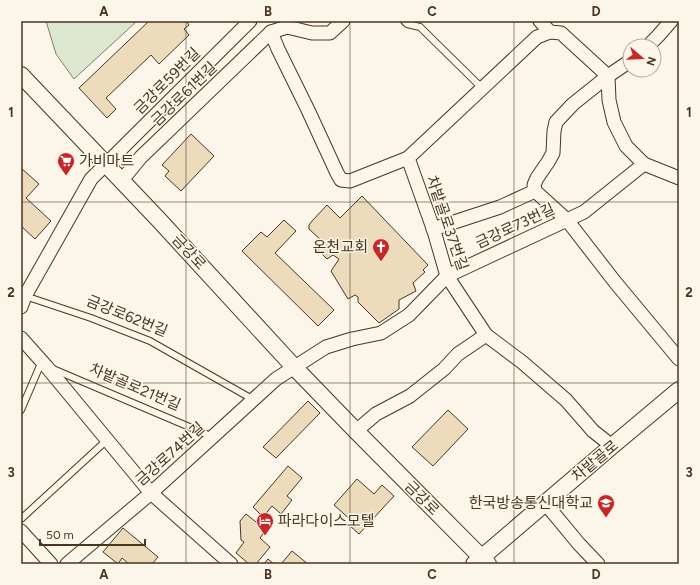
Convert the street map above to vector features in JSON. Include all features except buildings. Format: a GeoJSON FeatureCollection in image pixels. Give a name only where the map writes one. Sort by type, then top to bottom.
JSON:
{"type":"FeatureCollection","features":[{"type":"Feature","properties":{"kind":"street","name":"금강로59번길"},"geometry":{"type":"LineString","coordinates":[[106,164],[250,21]]}},
{"type":"Feature","properties":{"kind":"street"},"geometry":{"type":"LineString","coordinates":[[343,21],[330,32],[312,33],[287,27],[271,32],[341,180],[350,181],[408,158],[537,37],[550,32],[561,33],[608,76],[609,100],[614,122],[626,146],[644,164],[679,178]]}},
{"type":"Feature","properties":{"kind":"street"},"geometry":{"type":"LineString","coordinates":[[540,21],[550,32]]}},
{"type":"Feature","properties":{"kind":"street"},"geometry":{"type":"LineString","coordinates":[[656,38],[671,21]]}},
{"type":"Feature","properties":{"kind":"street","name":"금강로61번길"},"geometry":{"type":"LineString","coordinates":[[122,180],[141,157],[271,32]]}},
{"type":"Feature","properties":{"kind":"street"},"geometry":{"type":"LineString","coordinates":[[622,66],[573,104],[556,122],[553,153],[537,178],[534,185],[535,191],[567,220],[614,282],[679,359]]}},
{"type":"Feature","properties":{"kind":"street","name":"금강로"},"geometry":{"type":"LineString","coordinates":[[21,75],[122,180],[295,368],[481,562]]}},
{"type":"Feature","properties":{"kind":"street","name":"차밭골로37번길"},"geometry":{"type":"LineString","coordinates":[[408,158],[433,229],[447,276],[486,335],[522,362],[560,396],[593,431],[612,446]]}},
{"type":"Feature","properties":{"kind":"street","name":"금강로62번길"},"geometry":{"type":"LineString","coordinates":[[23,302],[91,179],[106,164]]}},
{"type":"Feature","properties":{"kind":"street","name":"금강로73번길"},"geometry":{"type":"LineString","coordinates":[[295,368],[326,347],[352,339],[381,333],[409,315],[447,276],[584,212],[644,164]]}},
{"type":"Feature","properties":{"kind":"street"},"geometry":{"type":"LineString","coordinates":[[433,229],[500,207],[535,191]]}},
{"type":"Feature","properties":{"kind":"street"},"geometry":{"type":"LineString","coordinates":[[356,431],[376,414],[410,396],[444,369],[458,354],[486,335]]}},
{"type":"Feature","properties":{"kind":"street","name":"차밭골로21번길"},"geometry":{"type":"LineString","coordinates":[[21,338],[151,493],[230,564]]}},
{"type":"Feature","properties":{"kind":"street","name":"금강로74번길"},"geometry":{"type":"LineString","coordinates":[[67,564],[151,493],[276,379],[295,368]]}},
{"type":"Feature","properties":{"kind":"street","name":"차밭골로"},"geometry":{"type":"LineString","coordinates":[[481,562],[545,503],[679,390]]}},
{"type":"Feature","properties":{"kind":"street"},"geometry":{"type":"LineString","coordinates":[[545,503],[579,544],[598,564]]}},
{"type":"Feature","properties":{"kind":"street"},"geometry":{"type":"LineString","coordinates":[[21,531],[50,564]]}},
{"type":"Feature","properties":{"kind":"lane"},"geometry":{"type":"LineString","coordinates":[[404,21],[407,24],[420,27],[482,88]]}},
{"type":"Feature","properties":{"kind":"lane","name":"금강로62번길"},"geometry":{"type":"LineString","coordinates":[[23,302],[91,318],[150,340],[254,400]]}},
{"type":"Feature","properties":{"kind":"lane"},"geometry":{"type":"LineString","coordinates":[[21,410],[44,364]]}},
{"type":"Feature","properties":{"kind":"lane","name":"차밭골로21번길"},"geometry":{"type":"LineString","coordinates":[[44,364],[213,437]]}},
{"type":"Feature","properties":{"kind":"lane"},"geometry":{"type":"LineString","coordinates":[[21,519],[107,440]]}},
{"type":"Feature","properties":{"kind":"green space"},"geometry":{"type":"Polygon","coordinates":[[[46,21],[137,21],[74,79],[56,54],[46,21]]]}},
{"type":"Feature","properties":{"kind":"place","name":"가비마트"},"geometry":{"type":"Point","coordinates":[66,176]}},
{"type":"Feature","properties":{"kind":"place","name":"온천교회"},"geometry":{"type":"Point","coordinates":[381,262]}},
{"type":"Feature","properties":{"kind":"place","name":"한국방송통신대학교"},"geometry":{"type":"Point","coordinates":[606,518]}},
{"type":"Feature","properties":{"kind":"place","name":"파라다이스모텔"},"geometry":{"type":"Point","coordinates":[265,536]}}]}
